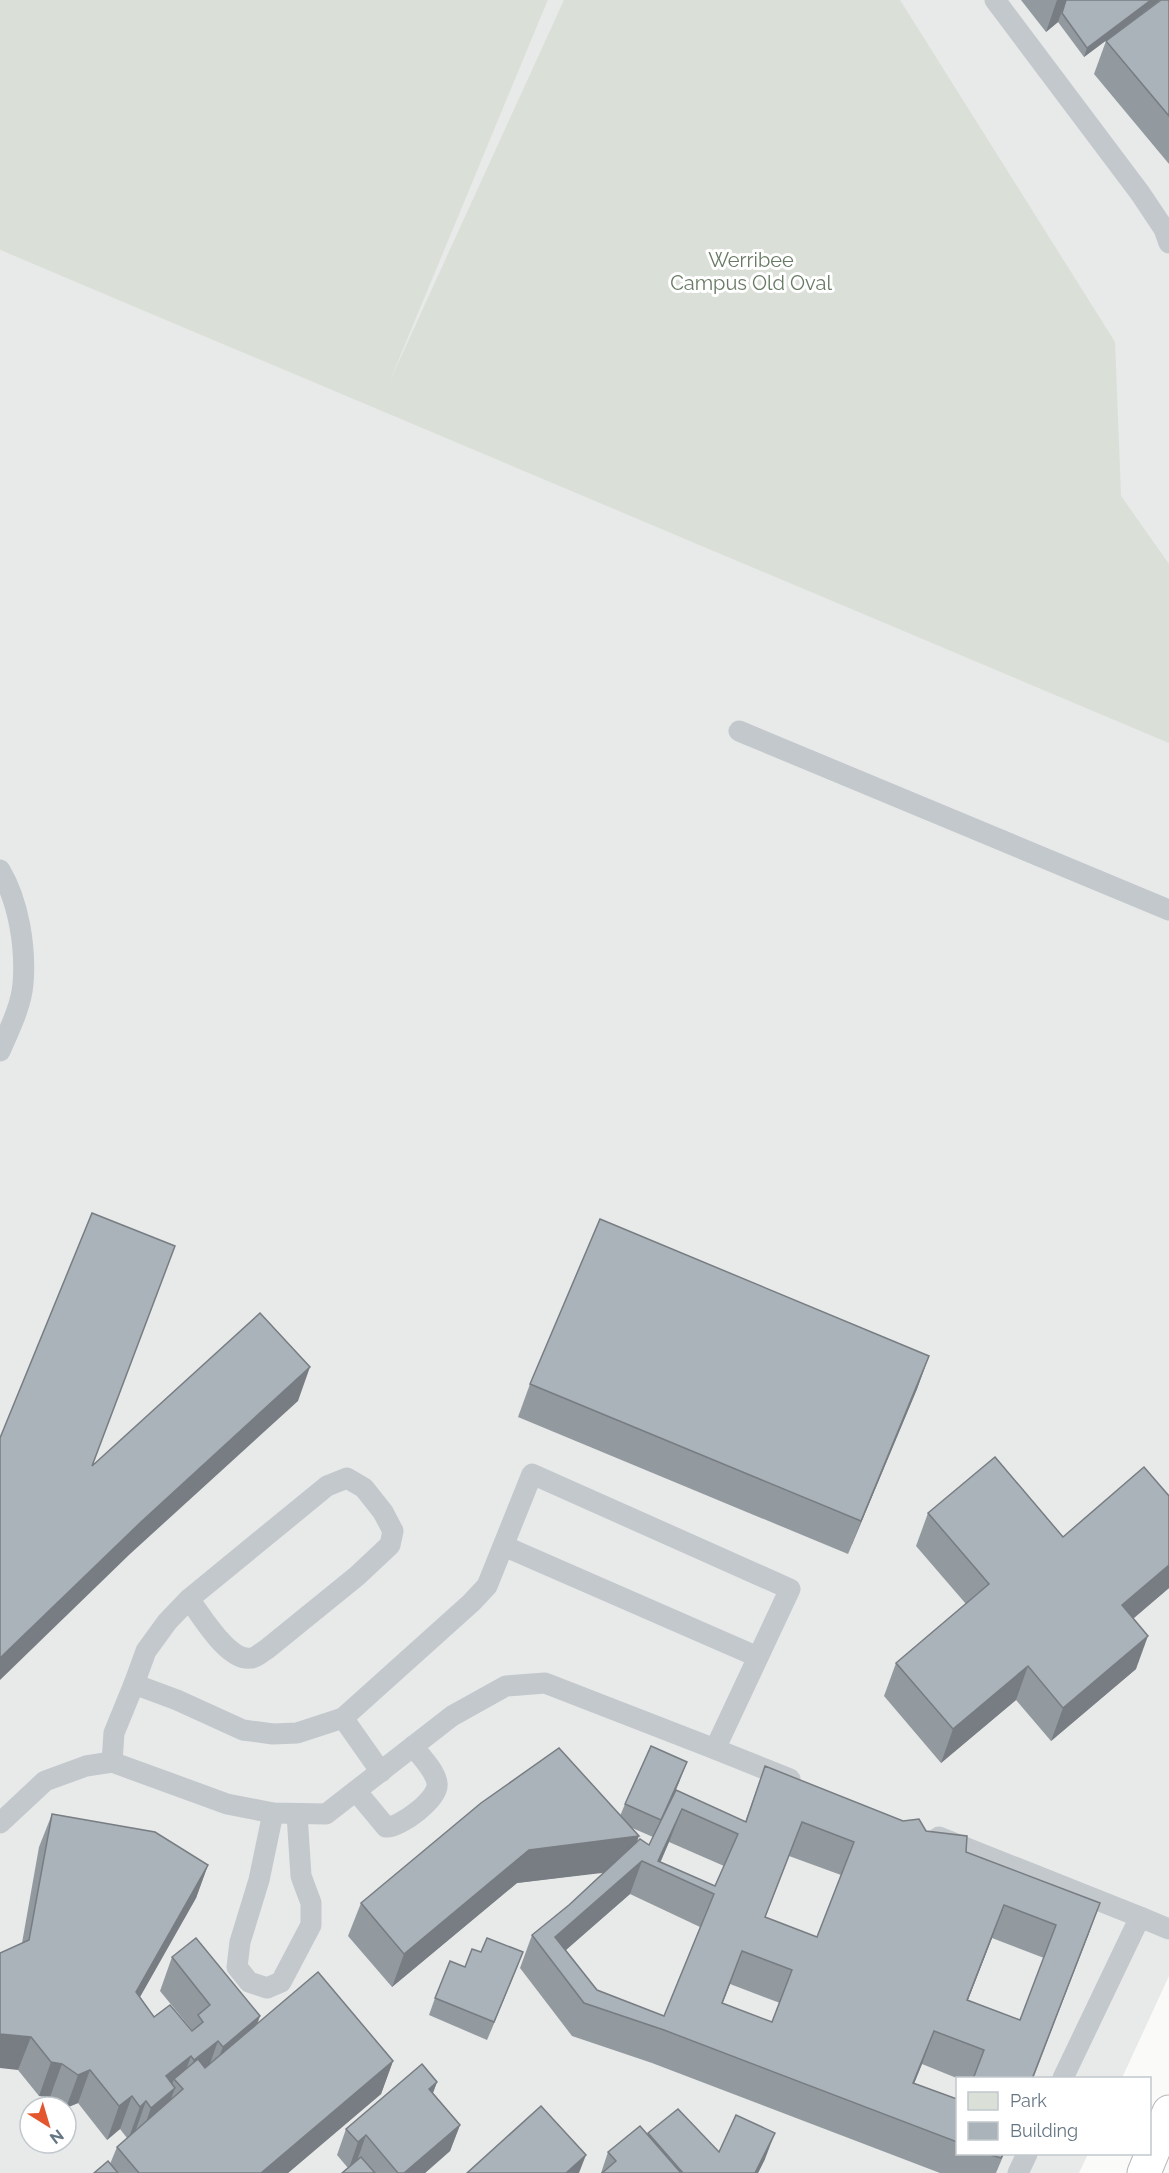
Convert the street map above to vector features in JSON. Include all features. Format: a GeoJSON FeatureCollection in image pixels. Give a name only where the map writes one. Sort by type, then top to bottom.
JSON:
{"type":"FeatureCollection","features":[{"type":"Feature","properties":{"kind":"highway"},"geometry":{"type":"LineString","coordinates":[[1144,2173],[1169,2112]]}},
{"type":"Feature","properties":{"kind":"lane"},"geometry":{"type":"LineString","coordinates":[[995,0],[1140,193],[1164,229],[1169,243]]}},
{"type":"Feature","properties":{"kind":"lane"},"geometry":{"type":"LineString","coordinates":[[739,731],[1169,910]]}},
{"type":"Feature","properties":{"kind":"lane"},"geometry":{"type":"LineString","coordinates":[[0,870],[8,917],[23,952],[23,986],[15,1017],[0,1051]]}},
{"type":"Feature","properties":{"kind":"lane"},"geometry":{"type":"LineString","coordinates":[[134,1684],[177,1700],[243,1730],[273,1734],[297,1733],[343,1718],[471,1604],[487,1586],[532,1474],[790,1589],[716,1749]]}},
{"type":"Feature","properties":{"kind":"lane"},"geometry":{"type":"LineString","coordinates":[[112,1762],[114,1733],[146,1651],[167,1622],[189,1599],[327,1486],[347,1478],[364,1488],[383,1512],[393,1531],[390,1545],[357,1576],[267,1649],[251,1659],[235,1656],[189,1599]]}},
{"type":"Feature","properties":{"kind":"lane"},"geometry":{"type":"LineString","coordinates":[[504,1546],[758,1657]]}},
{"type":"Feature","properties":{"kind":"lane"},"geometry":{"type":"LineString","coordinates":[[0,1823],[45,1781],[86,1766],[112,1762],[227,1804],[273,1813],[326,1814],[452,1716],[506,1686],[545,1683],[813,1788]]}},
{"type":"Feature","properties":{"kind":"lane"},"geometry":{"type":"LineString","coordinates":[[343,1718],[381,1772]]}},
{"type":"Feature","properties":{"kind":"lane"},"geometry":{"type":"LineString","coordinates":[[356,1791],[386,1827],[392,1827],[412,1815],[433,1796],[437,1788],[436,1779],[413,1746]]}},
{"type":"Feature","properties":{"kind":"lane"},"geometry":{"type":"LineString","coordinates":[[273,1813],[259,1880],[240,1942],[237,1967],[249,1982],[267,1988],[281,1982],[311,1925],[311,1903],[302,1876],[297,1814]]}},
{"type":"Feature","properties":{"kind":"lane"},"geometry":{"type":"LineString","coordinates":[[922,1831],[1169,1929]]}},
{"type":"Feature","properties":{"kind":"lane"},"geometry":{"type":"LineString","coordinates":[[1064,2077],[1140,1917]]}},
{"type":"Feature","properties":{"kind":"lane"},"geometry":{"type":"LineString","coordinates":[[1018,2173],[1027,2155]]}},
{"type":"Feature","properties":{"kind":"shaded area"},"geometry":{"type":"Polygon","coordinates":[[[548,0],[1169,0],[1169,1976],[1122,2077],[956,2077],[956,2155],[1088,2155],[1079,2173],[0,2173],[0,250],[378,408],[548,0]]]}},
{"type":"Feature","properties":{"kind":"green space","name":"Werribee Campus Old Oval"},"geometry":{"type":"Polygon","coordinates":[[[0,0],[548,0],[389,383],[564,0],[900,0],[1115,342],[1121,496],[1169,564],[1169,743],[0,250],[0,0]]]}},
{"type":"Feature","properties":{"kind":"building"},"geometry":{"type":"Polygon","coordinates":[[[1066,0],[1151,0],[1087,48],[1062,13],[1066,0]]]}},
{"type":"Feature","properties":{"kind":"building"},"geometry":{"type":"Polygon","coordinates":[[[1161,0],[1169,0],[1169,116],[1106,41],[1161,0]]]}},
{"type":"Feature","properties":{"kind":"building"},"geometry":{"type":"Polygon","coordinates":[[[92,1213],[175,1246],[92,1466],[260,1313],[310,1367],[142,1521],[0,1658],[0,1438],[92,1213]]]}},
{"type":"Feature","properties":{"kind":"building"},"geometry":{"type":"Polygon","coordinates":[[[600,1219],[929,1356],[861,1521],[530,1384],[600,1219]]]}},
{"type":"Feature","properties":{"kind":"building"},"geometry":{"type":"Polygon","coordinates":[[[995,1457],[1063,1537],[1144,1467],[1169,1496],[1169,1565],[1122,1605],[1148,1636],[1063,1708],[1028,1666],[953,1729],[896,1663],[989,1584],[928,1513],[995,1457]]]}},
{"type":"Feature","properties":{"kind":"building"},"geometry":{"type":"Polygon","coordinates":[[[651,1746],[687,1762],[661,1820],[625,1804],[651,1746]]]}},
{"type":"Feature","properties":{"kind":"building"},"geometry":{"type":"Polygon","coordinates":[[[559,1748],[639,1836],[529,1850],[404,1954],[361,1903],[481,1803],[559,1748]]]}},
{"type":"Feature","properties":{"kind":"building"},"geometry":{"type":"Polygon","coordinates":[[[765,1766],[903,1821],[919,1819],[926,1831],[967,1836],[966,1852],[1100,1903],[1033,2077],[974,2077],[984,2050],[934,2031],[913,2083],[956,2099],[956,2142],[664,2030],[584,2003],[532,1935],[569,1905],[640,1839],[649,1845],[676,1790],[746,1822],[765,1766]],[[682,1809],[658,1861],[715,1886],[738,1834],[682,1809]],[[802,1822],[765,1917],[817,1937],[854,1842],[802,1822]],[[642,1861],[555,1937],[597,1990],[664,2016],[714,1894],[642,1861]],[[1004,1905],[967,2000],[1020,2020],[1056,1925],[1004,1905]],[[742,1951],[722,2003],[772,2022],[792,1970],[742,1951]]]}},
{"type":"Feature","properties":{"kind":"building"},"geometry":{"type":"Polygon","coordinates":[[[52,1814],[155,1832],[208,1865],[136,1992],[154,2017],[170,2005],[192,2031],[203,2022],[198,2015],[210,2005],[172,1957],[196,1938],[260,2016],[223,2047],[218,2041],[194,2060],[191,2056],[166,2076],[175,2088],[151,2108],[146,2101],[140,2107],[132,2096],[119,2106],[90,2070],[78,2075],[62,2064],[51,2062],[31,2037],[0,2034],[0,1953],[29,1940],[52,1814]]]}},
{"type":"Feature","properties":{"kind":"building"},"geometry":{"type":"Polygon","coordinates":[[[487,1938],[523,1952],[494,2022],[435,1998],[450,1961],[465,1967],[472,1949],[481,1952],[487,1938]]]}},
{"type":"Feature","properties":{"kind":"building"},"geometry":{"type":"Polygon","coordinates":[[[318,1972],[393,2061],[261,2173],[139,2173],[117,2147],[183,2089],[174,2079],[198,2059],[205,2068],[318,1972]]]}},
{"type":"Feature","properties":{"kind":"building"},"geometry":{"type":"Polygon","coordinates":[[[422,2064],[437,2082],[429,2089],[460,2125],[404,2173],[398,2173],[366,2135],[358,2142],[346,2129],[422,2064]]]}},
{"type":"Feature","properties":{"kind":"building"},"geometry":{"type":"Polygon","coordinates":[[[541,2106],[586,2155],[566,2173],[467,2173],[541,2106]]]}},
{"type":"Feature","properties":{"kind":"building"},"geometry":{"type":"Polygon","coordinates":[[[678,2109],[719,2152],[736,2115],[775,2133],[755,2173],[683,2173],[648,2133],[678,2109]]]}},
{"type":"Feature","properties":{"kind":"building"},"geometry":{"type":"Polygon","coordinates":[[[640,2126],[681,2173],[602,2173],[616,2161],[608,2152],[640,2126]]]}},
{"type":"Feature","properties":{"kind":"building"},"geometry":{"type":"Polygon","coordinates":[[[361,2157],[375,2173],[342,2173],[361,2157]]]}},
{"type":"Feature","properties":{"kind":"building"},"geometry":{"type":"Polygon","coordinates":[[[108,2161],[118,2173],[94,2173],[108,2161]]]}}]}
